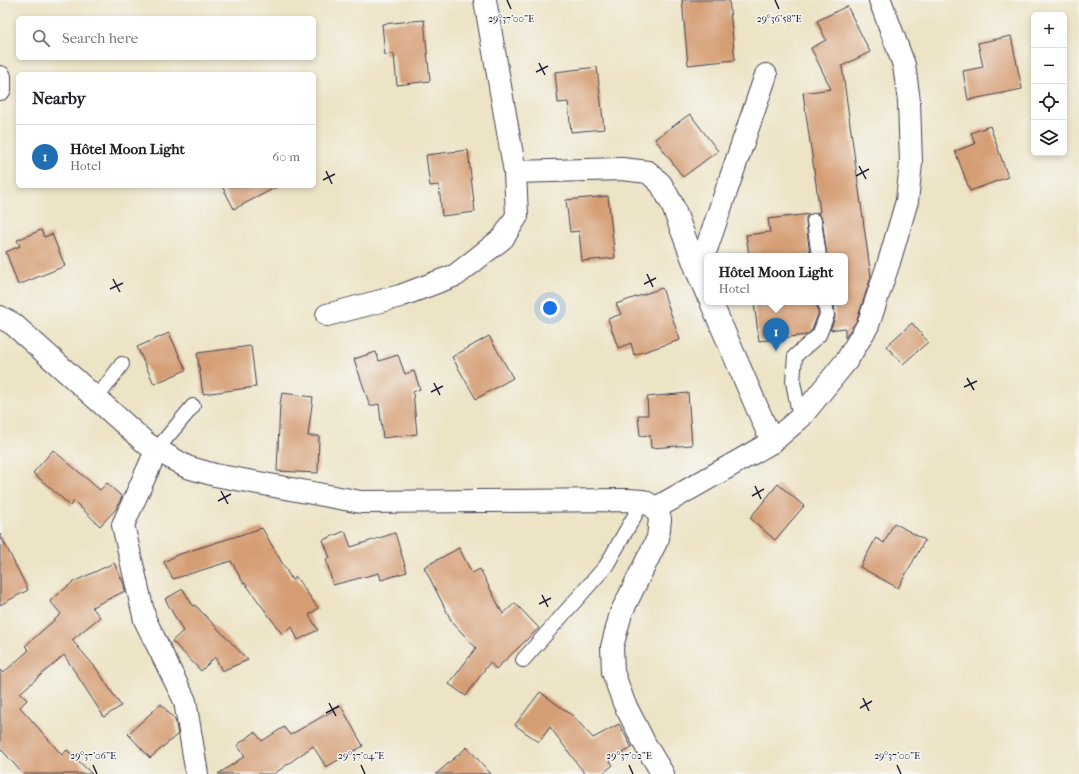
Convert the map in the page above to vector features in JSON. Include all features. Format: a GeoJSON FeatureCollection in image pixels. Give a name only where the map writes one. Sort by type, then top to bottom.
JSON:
{"type":"FeatureCollection","features":[{"type":"Feature","properties":{"kind":"street"},"geometry":{"type":"LineString","coordinates":[[327,315],[400,296],[456,275],[503,238],[517,216],[515,172],[485,0]]}},
{"type":"Feature","properties":{"kind":"street"},"geometry":{"type":"LineString","coordinates":[[0,317],[13,324],[147,444],[187,466],[215,475],[361,502],[614,500],[649,505],[772,442],[800,418],[848,360],[868,325],[907,201],[911,163],[908,94],[904,65],[880,0]]}},
{"type":"Feature","properties":{"kind":"street"},"geometry":{"type":"LineString","coordinates":[[705,253],[766,75]]}},
{"type":"Feature","properties":{"kind":"street"},"geometry":{"type":"LineString","coordinates":[[0,77],[0,89]]}},
{"type":"Feature","properties":{"kind":"street"},"geometry":{"type":"LineString","coordinates":[[515,172],[622,169],[648,172],[660,184],[672,204],[704,287]]}},
{"type":"Feature","properties":{"kind":"street"},"geometry":{"type":"LineString","coordinates":[[698,273],[704,256]]}},
{"type":"Feature","properties":{"kind":"street"},"geometry":{"type":"LineString","coordinates":[[711,305],[772,442]]}},
{"type":"Feature","properties":{"kind":"street"},"geometry":{"type":"LineString","coordinates":[[157,449],[123,525],[145,620],[185,701],[197,774]]}},
{"type":"Feature","properties":{"kind":"street"},"geometry":{"type":"LineString","coordinates":[[649,505],[660,519],[658,538],[621,613],[612,647],[614,672],[624,703],[647,748],[663,774]]}},
{"type":"Feature","properties":{"kind":"lane"},"geometry":{"type":"LineString","coordinates":[[814,221],[819,253]]}},
{"type":"Feature","properties":{"kind":"lane"},"geometry":{"type":"LineString","coordinates":[[800,418],[793,382],[795,356],[820,335],[827,315],[825,305]]}},
{"type":"Feature","properties":{"kind":"lane"},"geometry":{"type":"LineString","coordinates":[[97,398],[122,364]]}},
{"type":"Feature","properties":{"kind":"lane"},"geometry":{"type":"LineString","coordinates":[[157,449],[193,406]]}},
{"type":"Feature","properties":{"kind":"lane"},"geometry":{"type":"LineString","coordinates":[[523,660],[606,566],[649,505]]}},
{"type":"Feature","properties":{"kind":"building"},"geometry":{"type":"Polygon","coordinates":[[[682,0],[729,0],[735,60],[688,65],[682,0]]]}},
{"type":"Feature","properties":{"kind":"building"},"geometry":{"type":"Polygon","coordinates":[[[847,6],[870,52],[842,66],[871,277],[857,320],[845,338],[845,328],[830,330],[835,318],[834,305],[848,305],[848,253],[827,253],[822,219],[820,215],[816,213],[820,212],[803,93],[831,89],[811,48],[826,40],[817,21],[847,6]]]}},
{"type":"Feature","properties":{"kind":"building"},"geometry":{"type":"Polygon","coordinates":[[[424,20],[430,81],[397,85],[394,54],[385,55],[382,24],[424,20]]]}},
{"type":"Feature","properties":{"kind":"building"},"geometry":{"type":"Polygon","coordinates":[[[1011,36],[1022,89],[968,100],[963,71],[983,67],[978,43],[1011,36]]]}},
{"type":"Feature","properties":{"kind":"building"},"geometry":{"type":"Polygon","coordinates":[[[597,67],[604,129],[571,132],[568,102],[558,103],[555,72],[597,67]]]}},
{"type":"Feature","properties":{"kind":"building"},"geometry":{"type":"Polygon","coordinates":[[[690,114],[718,151],[683,177],[655,139],[690,114]]]}},
{"type":"Feature","properties":{"kind":"building"},"geometry":{"type":"Polygon","coordinates":[[[990,126],[1008,177],[970,191],[955,151],[975,144],[971,133],[990,126]]]}},
{"type":"Feature","properties":{"kind":"building"},"geometry":{"type":"Polygon","coordinates":[[[468,150],[475,212],[442,216],[439,185],[430,186],[426,155],[468,150]]]}},
{"type":"Feature","properties":{"kind":"building"},"geometry":{"type":"Polygon","coordinates":[[[223,188],[275,188],[234,209],[223,188]]]}},
{"type":"Feature","properties":{"kind":"building"},"geometry":{"type":"Polygon","coordinates":[[[608,196],[615,258],[582,261],[579,231],[570,232],[566,200],[608,196]]]}},
{"type":"Feature","properties":{"kind":"building"},"geometry":{"type":"Polygon","coordinates":[[[810,214],[806,217],[810,253],[749,253],[746,235],[770,232],[768,219],[810,214]]]}},
{"type":"Feature","properties":{"kind":"building"},"geometry":{"type":"Polygon","coordinates":[[[41,230],[44,237],[52,234],[65,266],[18,285],[6,252],[20,246],[17,240],[41,230]]]}},
{"type":"Feature","properties":{"kind":"building"},"geometry":{"type":"Polygon","coordinates":[[[662,288],[680,340],[634,355],[631,343],[618,348],[608,319],[621,314],[616,304],[662,288]]]}},
{"type":"Feature","properties":{"kind":"building"},"geometry":{"type":"Polygon","coordinates":[[[754,305],[817,305],[818,314],[812,330],[806,335],[759,341],[754,305]]]}},
{"type":"Feature","properties":{"kind":"building"},"geometry":{"type":"Polygon","coordinates":[[[912,323],[928,342],[903,364],[886,346],[912,323]]]}},
{"type":"Feature","properties":{"kind":"building"},"geometry":{"type":"Polygon","coordinates":[[[169,333],[186,370],[154,384],[137,347],[169,333]]]}},
{"type":"Feature","properties":{"kind":"building"},"geometry":{"type":"Polygon","coordinates":[[[489,336],[513,378],[476,399],[452,357],[489,336]]]}},
{"type":"Feature","properties":{"kind":"building"},"geometry":{"type":"Polygon","coordinates":[[[251,346],[256,387],[203,394],[197,353],[251,346]]]}},
{"type":"Feature","properties":{"kind":"building"},"geometry":{"type":"Polygon","coordinates":[[[376,352],[379,361],[398,355],[405,374],[414,371],[420,389],[413,392],[417,434],[383,438],[379,404],[370,406],[354,359],[376,352]]]}},
{"type":"Feature","properties":{"kind":"building"},"geometry":{"type":"Polygon","coordinates":[[[282,393],[313,397],[308,436],[319,436],[318,473],[277,471],[280,404],[282,393]]]}},
{"type":"Feature","properties":{"kind":"building"},"geometry":{"type":"Polygon","coordinates":[[[688,393],[692,445],[651,448],[650,435],[640,436],[638,415],[648,415],[647,397],[688,393]]]}},
{"type":"Feature","properties":{"kind":"building"},"geometry":{"type":"Polygon","coordinates":[[[53,450],[100,490],[107,483],[122,497],[116,509],[100,526],[74,501],[71,506],[33,473],[53,450]]]}},
{"type":"Feature","properties":{"kind":"building"},"geometry":{"type":"Polygon","coordinates":[[[778,484],[804,506],[775,540],[750,518],[778,484]]]}},
{"type":"Feature","properties":{"kind":"building"},"geometry":{"type":"Polygon","coordinates":[[[894,523],[925,540],[898,588],[860,567],[876,538],[884,543],[894,523]]]}},
{"type":"Feature","properties":{"kind":"building"},"geometry":{"type":"Polygon","coordinates":[[[262,528],[292,580],[296,577],[318,608],[309,615],[318,630],[298,640],[292,627],[282,634],[245,583],[244,584],[231,561],[173,579],[164,562],[177,555],[262,528]]]}},
{"type":"Feature","properties":{"kind":"building"},"geometry":{"type":"Polygon","coordinates":[[[345,531],[351,547],[395,533],[407,572],[381,580],[379,573],[333,585],[326,559],[330,558],[323,540],[345,531]]]}},
{"type":"Feature","properties":{"kind":"building"},"geometry":{"type":"Polygon","coordinates":[[[0,534],[28,590],[0,605],[0,534]]]}},
{"type":"Feature","properties":{"kind":"building"},"geometry":{"type":"Polygon","coordinates":[[[459,548],[472,573],[480,569],[503,614],[515,603],[539,628],[496,669],[490,662],[466,696],[449,684],[476,648],[452,622],[424,567],[459,548]]]}},
{"type":"Feature","properties":{"kind":"building"},"geometry":{"type":"Polygon","coordinates":[[[114,563],[124,584],[125,591],[92,607],[100,617],[72,640],[96,668],[121,706],[104,717],[64,655],[20,693],[27,700],[20,707],[62,755],[67,750],[92,774],[23,774],[0,748],[0,670],[3,673],[29,650],[25,646],[61,614],[50,601],[73,582],[114,563]]]}},
{"type":"Feature","properties":{"kind":"building"},"geometry":{"type":"Polygon","coordinates":[[[183,589],[193,606],[195,605],[248,660],[222,671],[215,657],[201,671],[172,641],[183,631],[165,599],[183,589]]]}},
{"type":"Feature","properties":{"kind":"building"},"geometry":{"type":"Polygon","coordinates":[[[540,692],[573,716],[593,738],[619,724],[632,748],[609,760],[613,765],[602,774],[585,774],[550,727],[539,742],[515,725],[540,692]]]}},
{"type":"Feature","properties":{"kind":"building"},"geometry":{"type":"Polygon","coordinates":[[[161,704],[175,720],[178,734],[150,758],[128,734],[161,704]]]}},
{"type":"Feature","properties":{"kind":"building"},"geometry":{"type":"Polygon","coordinates":[[[341,706],[363,746],[326,767],[313,746],[274,774],[218,774],[245,756],[237,745],[255,732],[262,741],[284,727],[290,735],[341,706]]]}},
{"type":"Feature","properties":{"kind":"building"},"geometry":{"type":"Polygon","coordinates":[[[467,747],[491,774],[436,774],[467,747]]]}},
{"type":"Feature","properties":{"kind":"place","name":"Hôtel Moon Light"},"geometry":{"type":"Point","coordinates":[776,351]}}]}
